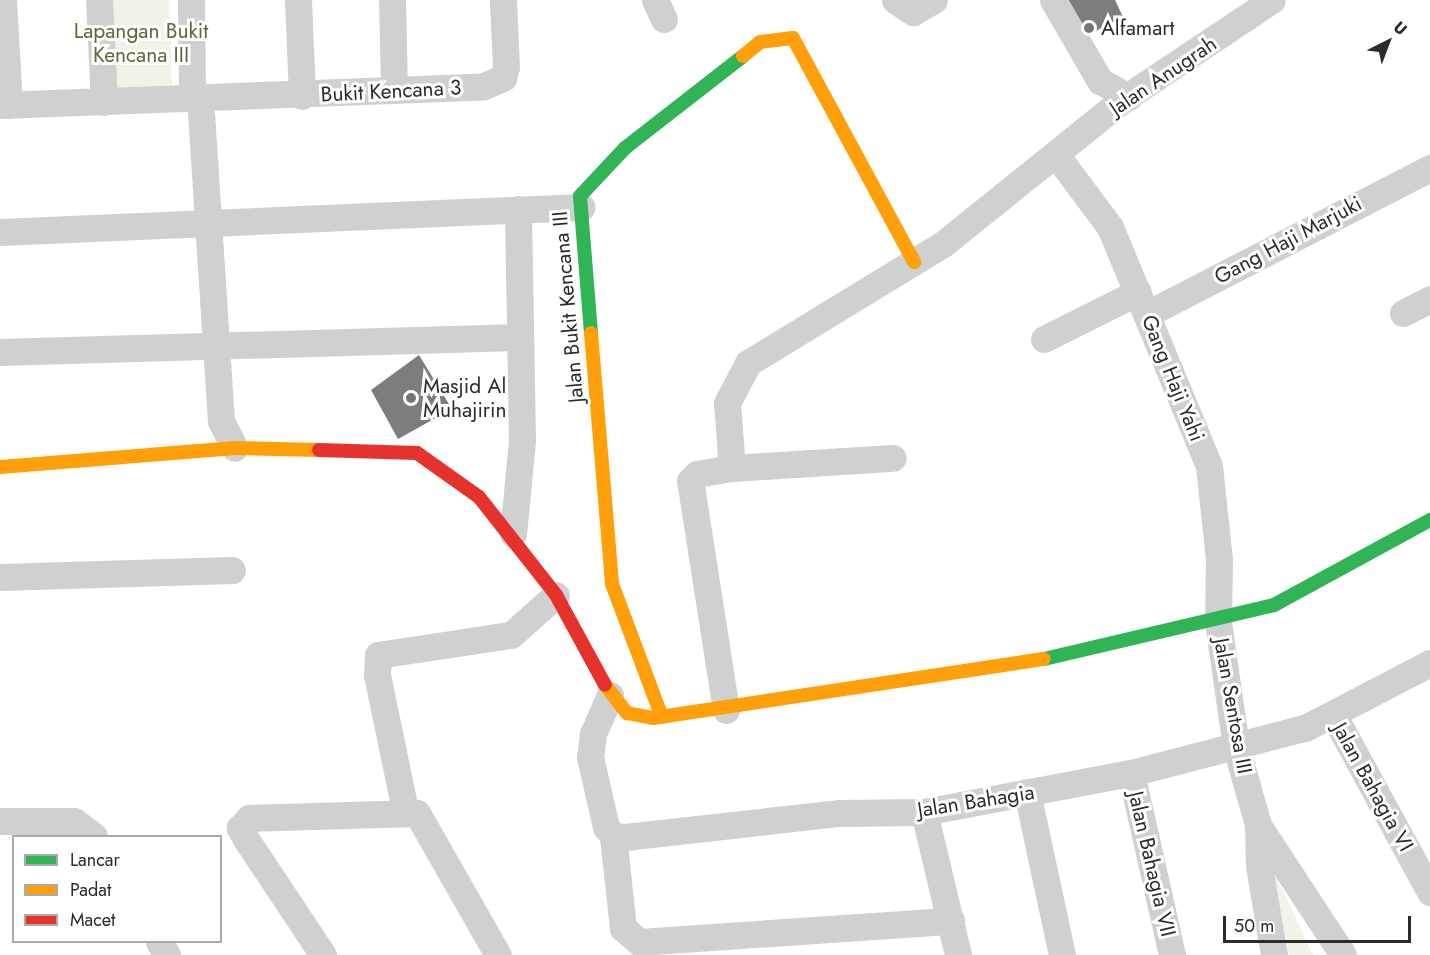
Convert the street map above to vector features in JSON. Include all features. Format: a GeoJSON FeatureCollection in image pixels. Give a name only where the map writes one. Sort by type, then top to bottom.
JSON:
{"type":"FeatureCollection","features":[{"type":"Feature","properties":{"kind":"street"},"geometry":{"type":"LineString","coordinates":[[3,0],[4,105]]}},
{"type":"Feature","properties":{"kind":"street"},"geometry":{"type":"LineString","coordinates":[[99,0],[104,102]]}},
{"type":"Feature","properties":{"kind":"street"},"geometry":{"type":"LineString","coordinates":[[191,0],[196,97],[221,421],[235,448]]}},
{"type":"Feature","properties":{"kind":"street"},"geometry":{"type":"LineString","coordinates":[[298,0],[302,96]]}},
{"type":"Feature","properties":{"kind":"street"},"geometry":{"type":"LineString","coordinates":[[392,0],[394,90]]}},
{"type":"Feature","properties":{"kind":"street","name":"Bukit Kencana 3"},"geometry":{"type":"LineString","coordinates":[[4,105],[196,97],[302,96],[484,86],[503,78],[503,0]]}},
{"type":"Feature","properties":{"kind":"street"},"geometry":{"type":"LineString","coordinates":[[895,0],[913,12],[934,0]]}},
{"type":"Feature","properties":{"kind":"street"},"geometry":{"type":"LineString","coordinates":[[1053,0],[1100,81],[1129,97]]}},
{"type":"Feature","properties":{"kind":"street","name":"Jalan Anugrah"},"geometry":{"type":"LineString","coordinates":[[732,468],[727,403],[748,363],[914,262],[1057,156],[1129,97],[1272,0]]}},
{"type":"Feature","properties":{"kind":"street","name":"Jalan Bukit Kencana III"},"geometry":{"type":"LineString","coordinates":[[662,717],[612,584],[580,196],[625,147],[760,42],[793,38],[914,262]]}},
{"type":"Feature","properties":{"kind":"street","name":"Gang Haji Yahi"},"geometry":{"type":"LineString","coordinates":[[1057,156],[1110,227],[1209,465],[1219,560],[1218,622]]}},
{"type":"Feature","properties":{"kind":"street","name":"Gang Haji Marjuki"},"geometry":{"type":"LineString","coordinates":[[1044,339],[1142,303],[1430,168]]}},
{"type":"Feature","properties":{"kind":"street"},"geometry":{"type":"LineString","coordinates":[[0,232],[207,220],[581,207]]}},
{"type":"Feature","properties":{"kind":"street"},"geometry":{"type":"LineString","coordinates":[[513,534],[522,441],[518,337],[518,209]]}},
{"type":"Feature","properties":{"kind":"street"},"geometry":{"type":"LineString","coordinates":[[1403,313],[1430,299]]}},
{"type":"Feature","properties":{"kind":"street"},"geometry":{"type":"LineString","coordinates":[[0,352],[214,344],[518,337]]}},
{"type":"Feature","properties":{"kind":"street"},"geometry":{"type":"LineString","coordinates":[[0,467],[235,448],[417,453],[479,497],[513,534],[556,595],[610,695],[627,713],[662,717],[726,710],[1047,659],[1218,622],[1274,605],[1430,520]]}},
{"type":"Feature","properties":{"kind":"street"},"geometry":{"type":"LineString","coordinates":[[726,710],[688,487],[697,474],[732,468],[893,458]]}},
{"type":"Feature","properties":{"kind":"street"},"geometry":{"type":"LineString","coordinates":[[0,577],[232,570]]}},
{"type":"Feature","properties":{"kind":"street"},"geometry":{"type":"LineString","coordinates":[[405,810],[377,675],[378,655],[511,635],[556,595]]}},
{"type":"Feature","properties":{"kind":"street","name":"Jalan Sentosa III"},"geometry":{"type":"LineString","coordinates":[[1218,622],[1236,747],[1258,825]]}},
{"type":"Feature","properties":{"kind":"street","name":"Jalan Bahagia"},"geometry":{"type":"LineString","coordinates":[[613,836],[840,813],[924,812],[1131,773],[1236,747],[1333,714],[1428,669]]}},
{"type":"Feature","properties":{"kind":"street"},"geometry":{"type":"LineString","coordinates":[[610,695],[593,735],[590,757],[613,836],[623,928],[639,942],[951,921]]}},
{"type":"Feature","properties":{"kind":"street","name":"Jalan Bahagia VI"},"geometry":{"type":"LineString","coordinates":[[1333,714],[1430,892]]}},
{"type":"Feature","properties":{"kind":"street","name":"Jalan Bahagia VII"},"geometry":{"type":"LineString","coordinates":[[1131,773],[1172,955]]}},
{"type":"Feature","properties":{"kind":"street"},"geometry":{"type":"LineString","coordinates":[[1027,792],[1062,955]]}},
{"type":"Feature","properties":{"kind":"street"},"geometry":{"type":"LineString","coordinates":[[323,955],[246,838],[242,823],[260,815],[405,810],[423,818],[492,953]]}},
{"type":"Feature","properties":{"kind":"street"},"geometry":{"type":"LineString","coordinates":[[924,812],[958,955]]}},
{"type":"Feature","properties":{"kind":"street"},"geometry":{"type":"LineString","coordinates":[[0,821],[74,820],[92,835]]}},
{"type":"Feature","properties":{"kind":"street"},"geometry":{"type":"LineString","coordinates":[[1258,825],[1259,866],[1274,955]]}},
{"type":"Feature","properties":{"kind":"street"},"geometry":{"type":"LineString","coordinates":[[1258,825],[1343,955]]}},
{"type":"Feature","properties":{"kind":"green space","name":"Lapangan Bukit Kencana III"},"geometry":{"type":"Polygon","coordinates":[[[110,0],[169,0],[172,85],[114,88],[110,0]]]}},
{"type":"Feature","properties":{"kind":"green space"},"geometry":{"type":"Polygon","coordinates":[[[1274,872],[1313,955],[1289,955],[1274,872]]]}},
{"type":"Feature","properties":{"kind":"building","name":"Alfamart"},"geometry":{"type":"Polygon","coordinates":[[[1066,0],[1115,0],[1123,17],[1082,38],[1066,0]]]}},
{"type":"Feature","properties":{"kind":"building"},"geometry":{"type":"Polygon","coordinates":[[[419,355],[452,409],[398,439],[371,390],[419,355]]]}},
{"type":"Feature","properties":{"kind":"traffic: fast"},"geometry":{"type":"LineString","coordinates":[[591,333],[580,196],[625,148],[743,56]]}},
{"type":"Feature","properties":{"kind":"traffic: fast"},"geometry":{"type":"LineString","coordinates":[[1044,659],[1274,605],[1430,520]]}},
{"type":"Feature","properties":{"kind":"traffic: slow"},"geometry":{"type":"LineString","coordinates":[[743,56],[760,42],[793,38],[914,262]]}},
{"type":"Feature","properties":{"kind":"traffic: slow"},"geometry":{"type":"LineString","coordinates":[[591,333],[612,584],[662,717]]}},
{"type":"Feature","properties":{"kind":"traffic: slow"},"geometry":{"type":"LineString","coordinates":[[0,467],[235,448],[319,450]]}},
{"type":"Feature","properties":{"kind":"traffic: slow"},"geometry":{"type":"LineString","coordinates":[[605,685],[627,713],[653,718],[1044,659]]}},
{"type":"Feature","properties":{"kind":"traffic: jam"},"geometry":{"type":"LineString","coordinates":[[319,450],[417,453],[479,497],[556,595],[605,685]]}},
{"type":"Feature","properties":{"kind":"place","name":"Alfamart"},"geometry":{"type":"Point","coordinates":[1089,28]}},
{"type":"Feature","properties":{"kind":"place","name":"Masjid Al Muhajirin"},"geometry":{"type":"Point","coordinates":[411,398]}}]}
